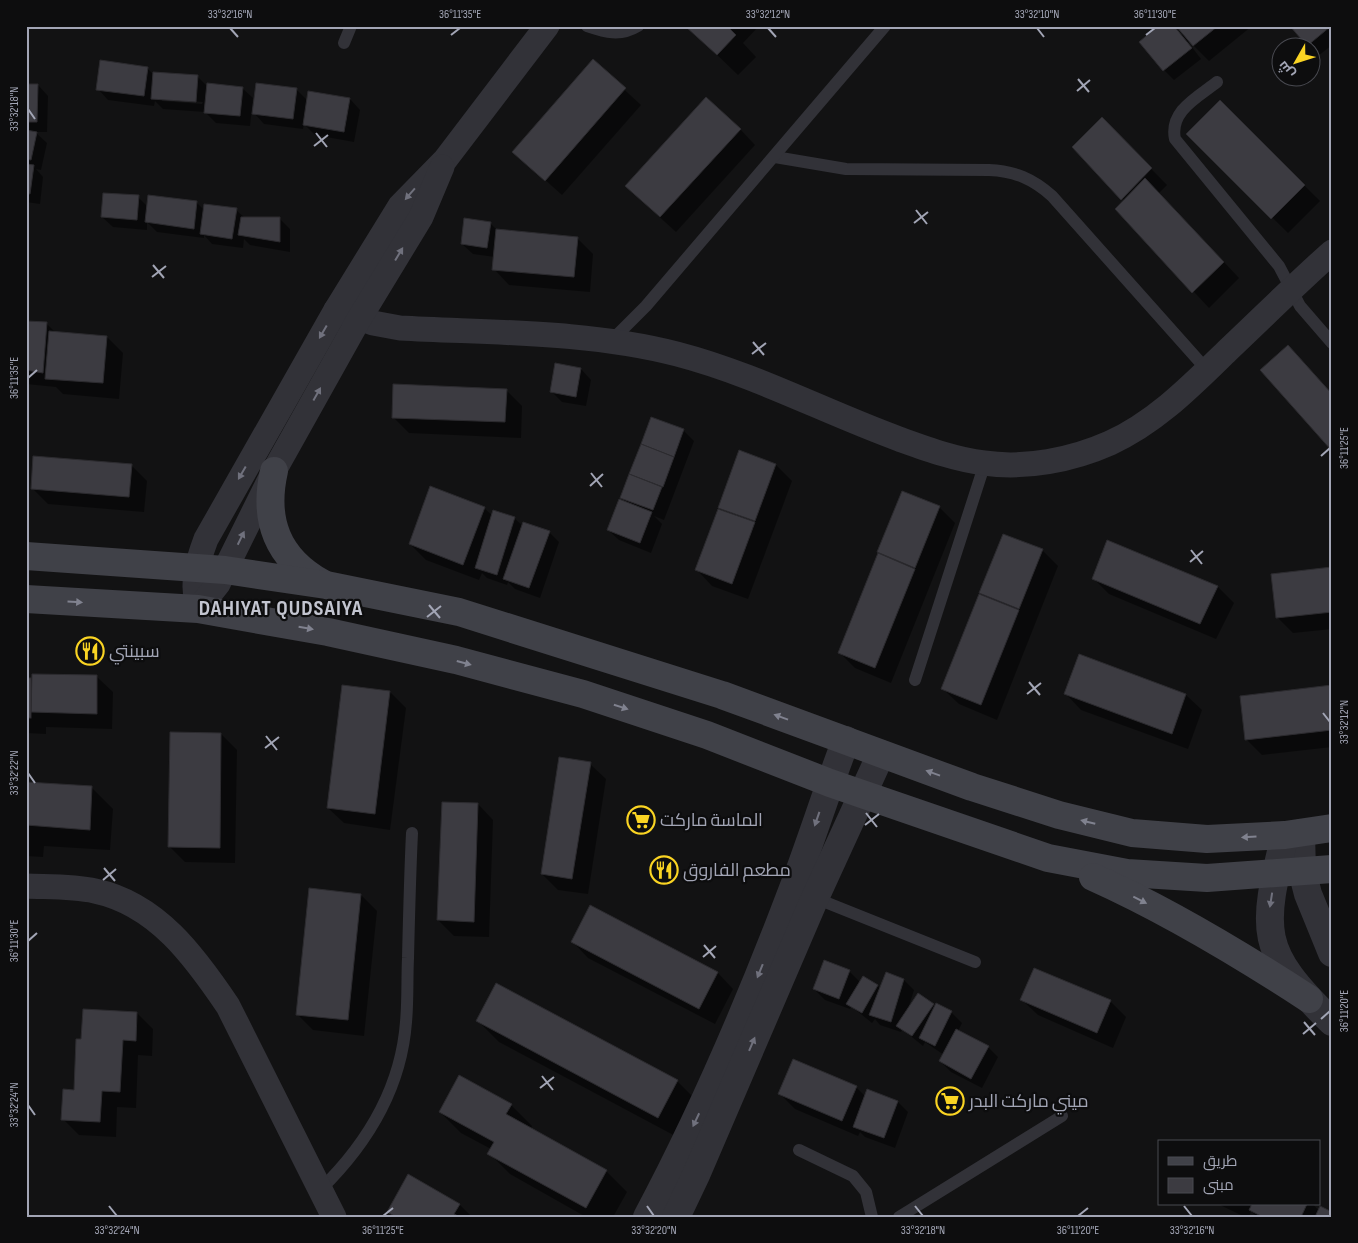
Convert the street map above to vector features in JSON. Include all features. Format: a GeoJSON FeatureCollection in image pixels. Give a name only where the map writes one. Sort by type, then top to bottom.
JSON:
{"type":"FeatureCollection","features":[{"type":"Feature","properties":{"kind":"main road"},"geometry":{"type":"LineString","coordinates":[[274,470],[270,496],[273,529],[282,547],[294,563],[326,585]]}},
{"type":"Feature","properties":{"kind":"main road"},"geometry":{"type":"LineString","coordinates":[[26,556],[225,570],[326,585],[459,612],[722,695],[881,754],[1050,812],[1132,833],[1207,840],[1293,834],[1332,828]]}},
{"type":"Feature","properties":{"kind":"main road"},"geometry":{"type":"LineString","coordinates":[[26,599],[198,609],[328,632],[456,660],[583,694],[707,735],[862,794],[1048,858],[1116,888],[1183,921],[1247,958],[1320,994]]}},
{"type":"Feature","properties":{"kind":"main road"},"geometry":{"type":"LineString","coordinates":[[1048,858],[1127,873],[1207,878],[1332,868]]}},
{"type":"Feature","properties":{"kind":"street"},"geometry":{"type":"LineString","coordinates":[[198,609],[194,584],[196,568],[214,522],[336,310],[400,206],[444,160],[547,26]]}},
{"type":"Feature","properties":{"kind":"street"},"geometry":{"type":"LineString","coordinates":[[198,609],[209,597],[225,570],[274,470],[359,319],[421,217],[444,160]]}},
{"type":"Feature","properties":{"kind":"street"},"geometry":{"type":"LineString","coordinates":[[336,310],[359,319],[400,328],[611,341],[680,355],[714,365],[871,428],[946,455],[985,463],[1028,464],[1061,459],[1110,443],[1147,423],[1207,370],[1332,252]]}},
{"type":"Feature","properties":{"kind":"street"},"geometry":{"type":"LineString","coordinates":[[803,894],[830,782],[846,740]]}},
{"type":"Feature","properties":{"kind":"street"},"geometry":{"type":"LineString","coordinates":[[676,1217],[686,1169],[732,1067],[803,894],[862,794],[881,754]]}},
{"type":"Feature","properties":{"kind":"street"},"geometry":{"type":"LineString","coordinates":[[1293,834],[1289,872],[1268,918],[1272,942],[1280,964],[1320,994],[1332,1022]]}},
{"type":"Feature","properties":{"kind":"street"},"geometry":{"type":"LineString","coordinates":[[1289,872],[1316,917],[1332,953]]}},
{"type":"Feature","properties":{"kind":"street"},"geometry":{"type":"LineString","coordinates":[[26,886],[95,891],[130,903],[157,920],[184,946],[206,973],[228,1006],[334,1217]]}},
{"type":"Feature","properties":{"kind":"street"},"geometry":{"type":"LineString","coordinates":[[647,1217],[686,1169]]}},
{"type":"Feature","properties":{"kind":"lane"},"geometry":{"type":"LineString","coordinates":[[344,43],[351,26]]}},
{"type":"Feature","properties":{"kind":"lane"},"geometry":{"type":"LineString","coordinates":[[586,26],[615,34],[627,32],[638,26]]}},
{"type":"Feature","properties":{"kind":"lane"},"geometry":{"type":"LineString","coordinates":[[611,341],[646,306],[885,26]]}},
{"type":"Feature","properties":{"kind":"lane"},"geometry":{"type":"LineString","coordinates":[[1217,82],[1180,112],[1172,129],[1174,139],[1279,266],[1306,314],[1332,343]]}},
{"type":"Feature","properties":{"kind":"lane"},"geometry":{"type":"LineString","coordinates":[[775,157],[846,169],[989,170],[1007,171],[1024,176],[1039,184],[1052,196],[1207,370]]}},
{"type":"Feature","properties":{"kind":"lane"},"geometry":{"type":"LineString","coordinates":[[915,680],[985,463]]}},
{"type":"Feature","properties":{"kind":"lane"},"geometry":{"type":"LineString","coordinates":[[320,1190],[343,1168],[363,1143],[386,1100],[401,1055],[406,1023],[412,833]]}},
{"type":"Feature","properties":{"kind":"lane"},"geometry":{"type":"LineString","coordinates":[[803,894],[975,962]]}},
{"type":"Feature","properties":{"kind":"lane"},"geometry":{"type":"LineString","coordinates":[[899,1217],[1062,1116]]}},
{"type":"Feature","properties":{"kind":"lane"},"geometry":{"type":"LineString","coordinates":[[798,1150],[844,1171],[857,1180],[866,1192],[872,1217]]}},
{"type":"Feature","properties":{"kind":"building"},"geometry":{"type":"Polygon","coordinates":[[[685,26],[727,26],[736,35],[717,55],[685,26]]]}},
{"type":"Feature","properties":{"kind":"building"},"geometry":{"type":"Polygon","coordinates":[[[1158,26],[1174,26],[1192,48],[1163,71],[1139,42],[1158,26]]]}},
{"type":"Feature","properties":{"kind":"building"},"geometry":{"type":"Polygon","coordinates":[[[1176,26],[1218,26],[1193,46],[1176,26]]]}},
{"type":"Feature","properties":{"kind":"building"},"geometry":{"type":"Polygon","coordinates":[[[1290,26],[1331,26],[1317,38],[1300,38],[1290,26]]]}},
{"type":"Feature","properties":{"kind":"building"},"geometry":{"type":"Polygon","coordinates":[[[593,59],[626,88],[545,181],[512,152],[593,59]]]}},
{"type":"Feature","properties":{"kind":"building"},"geometry":{"type":"Polygon","coordinates":[[[100,60],[148,67],[144,96],[96,90],[100,60]]]}},
{"type":"Feature","properties":{"kind":"building"},"geometry":{"type":"Polygon","coordinates":[[[153,72],[198,75],[196,102],[151,99],[153,72]]]}},
{"type":"Feature","properties":{"kind":"building"},"geometry":{"type":"Polygon","coordinates":[[[207,83],[243,87],[240,116],[204,113],[207,83]]]}},
{"type":"Feature","properties":{"kind":"building"},"geometry":{"type":"Polygon","coordinates":[[[256,83],[297,88],[293,119],[252,114],[256,83]]]}},
{"type":"Feature","properties":{"kind":"building"},"geometry":{"type":"Polygon","coordinates":[[[26,84],[38,84],[37,122],[26,122],[26,84]]]}},
{"type":"Feature","properties":{"kind":"building"},"geometry":{"type":"Polygon","coordinates":[[[308,91],[350,98],[344,132],[303,125],[308,91]]]}},
{"type":"Feature","properties":{"kind":"building"},"geometry":{"type":"Polygon","coordinates":[[[706,97],[741,129],[660,217],[625,186],[706,97]]]}},
{"type":"Feature","properties":{"kind":"building"},"geometry":{"type":"Polygon","coordinates":[[[1220,100],[1305,185],[1271,219],[1186,134],[1220,100]]]}},
{"type":"Feature","properties":{"kind":"building"},"geometry":{"type":"Polygon","coordinates":[[[1102,117],[1152,168],[1121,200],[1072,147],[1102,117]]]}},
{"type":"Feature","properties":{"kind":"building"},"geometry":{"type":"Polygon","coordinates":[[[26,130],[37,132],[31,160],[26,159],[26,130]]]}},
{"type":"Feature","properties":{"kind":"building"},"geometry":{"type":"Polygon","coordinates":[[[26,164],[34,165],[30,194],[26,193],[26,164]]]}},
{"type":"Feature","properties":{"kind":"building"},"geometry":{"type":"Polygon","coordinates":[[[1145,178],[1224,262],[1192,293],[1115,209],[1145,178]]]}},
{"type":"Feature","properties":{"kind":"building"},"geometry":{"type":"Polygon","coordinates":[[[103,193],[139,195],[137,220],[101,217],[103,193]]]}},
{"type":"Feature","properties":{"kind":"building"},"geometry":{"type":"Polygon","coordinates":[[[148,195],[197,201],[194,229],[145,222],[148,195]]]}},
{"type":"Feature","properties":{"kind":"building"},"geometry":{"type":"Polygon","coordinates":[[[204,204],[237,208],[232,239],[200,234],[204,204]]]}},
{"type":"Feature","properties":{"kind":"building"},"geometry":{"type":"Polygon","coordinates":[[[241,217],[280,217],[280,242],[238,235],[241,217]]]}},
{"type":"Feature","properties":{"kind":"building"},"geometry":{"type":"Polygon","coordinates":[[[464,218],[491,222],[487,248],[461,244],[464,218]]]}},
{"type":"Feature","properties":{"kind":"building"},"geometry":{"type":"Polygon","coordinates":[[[496,229],[578,237],[574,277],[492,270],[496,229]]]}},
{"type":"Feature","properties":{"kind":"building"},"geometry":{"type":"Polygon","coordinates":[[[26,321],[47,322],[43,373],[26,370],[26,321]]]}},
{"type":"Feature","properties":{"kind":"building"},"geometry":{"type":"Polygon","coordinates":[[[49,331],[107,336],[103,383],[45,379],[49,331]]]}},
{"type":"Feature","properties":{"kind":"building"},"geometry":{"type":"Polygon","coordinates":[[[1288,345],[1332,394],[1332,451],[1260,370],[1288,345]]]}},
{"type":"Feature","properties":{"kind":"building"},"geometry":{"type":"Polygon","coordinates":[[[555,363],[581,368],[576,397],[550,392],[555,363]]]}},
{"type":"Feature","properties":{"kind":"building"},"geometry":{"type":"Polygon","coordinates":[[[393,384],[507,389],[505,422],[392,418],[393,384]]]}},
{"type":"Feature","properties":{"kind":"building"},"geometry":{"type":"Polygon","coordinates":[[[651,417],[684,429],[674,457],[641,444],[651,417]]]}},
{"type":"Feature","properties":{"kind":"building"},"geometry":{"type":"Polygon","coordinates":[[[641,444],[674,457],[663,487],[629,474],[641,444]]]}},
{"type":"Feature","properties":{"kind":"building"},"geometry":{"type":"Polygon","coordinates":[[[739,450],[776,464],[755,521],[718,508],[739,450]]]}},
{"type":"Feature","properties":{"kind":"building"},"geometry":{"type":"Polygon","coordinates":[[[33,456],[132,464],[129,497],[31,489],[33,456]]]}},
{"type":"Feature","properties":{"kind":"building"},"geometry":{"type":"Polygon","coordinates":[[[629,474],[662,487],[653,510],[620,498],[629,474]]]}},
{"type":"Feature","properties":{"kind":"building"},"geometry":{"type":"Polygon","coordinates":[[[430,486],[485,507],[463,565],[409,544],[430,486]]]}},
{"type":"Feature","properties":{"kind":"building"},"geometry":{"type":"Polygon","coordinates":[[[902,491],[940,506],[915,568],[877,552],[902,491]]]}},
{"type":"Feature","properties":{"kind":"building"},"geometry":{"type":"Polygon","coordinates":[[[619,499],[652,512],[640,543],[607,530],[619,499]]]}},
{"type":"Feature","properties":{"kind":"building"},"geometry":{"type":"Polygon","coordinates":[[[718,509],[755,522],[732,584],[695,570],[718,509]]]}},
{"type":"Feature","properties":{"kind":"building"},"geometry":{"type":"Polygon","coordinates":[[[493,510],[515,517],[497,575],[475,568],[493,510]]]}},
{"type":"Feature","properties":{"kind":"building"},"geometry":{"type":"Polygon","coordinates":[[[523,522],[550,531],[529,588],[503,579],[523,522]]]}},
{"type":"Feature","properties":{"kind":"building"},"geometry":{"type":"Polygon","coordinates":[[[1003,534],[1043,549],[1019,609],[979,593],[1003,534]]]}},
{"type":"Feature","properties":{"kind":"building"},"geometry":{"type":"Polygon","coordinates":[[[1107,540],[1218,586],[1200,624],[1092,579],[1107,540]]]}},
{"type":"Feature","properties":{"kind":"building"},"geometry":{"type":"Polygon","coordinates":[[[878,553],[915,569],[875,668],[838,653],[878,553]]]}},
{"type":"Feature","properties":{"kind":"building"},"geometry":{"type":"Polygon","coordinates":[[[1332,567],[1332,612],[1276,618],[1271,574],[1332,567]]]}},
{"type":"Feature","properties":{"kind":"building"},"geometry":{"type":"Polygon","coordinates":[[[979,594],[1019,610],[981,705],[941,689],[979,594]]]}},
{"type":"Feature","properties":{"kind":"building"},"geometry":{"type":"Polygon","coordinates":[[[1079,654],[1186,694],[1172,734],[1064,694],[1079,654]]]}},
{"type":"Feature","properties":{"kind":"building"},"geometry":{"type":"Polygon","coordinates":[[[32,674],[97,675],[97,714],[31,712],[32,674]]]}},
{"type":"Feature","properties":{"kind":"building"},"geometry":{"type":"Polygon","coordinates":[[[26,678],[31,678],[31,718],[26,718],[26,678]]]}},
{"type":"Feature","properties":{"kind":"building"},"geometry":{"type":"Polygon","coordinates":[[[342,685],[390,691],[375,814],[327,808],[342,685]]]}},
{"type":"Feature","properties":{"kind":"building"},"geometry":{"type":"Polygon","coordinates":[[[1332,685],[1332,730],[1245,740],[1240,696],[1332,685]]]}},
{"type":"Feature","properties":{"kind":"building"},"geometry":{"type":"Polygon","coordinates":[[[170,732],[221,733],[220,848],[168,847],[170,732]]]}},
{"type":"Feature","properties":{"kind":"building"},"geometry":{"type":"Polygon","coordinates":[[[559,757],[591,762],[572,879],[541,874],[559,757]]]}},
{"type":"Feature","properties":{"kind":"building"},"geometry":{"type":"Polygon","coordinates":[[[26,782],[92,786],[90,830],[26,825],[26,782]]]}},
{"type":"Feature","properties":{"kind":"building"},"geometry":{"type":"Polygon","coordinates":[[[442,802],[478,803],[474,922],[437,920],[442,802]]]}},
{"type":"Feature","properties":{"kind":"building"},"geometry":{"type":"Polygon","coordinates":[[[309,888],[361,894],[348,1020],[296,1015],[309,888]]]}},
{"type":"Feature","properties":{"kind":"building"},"geometry":{"type":"Polygon","coordinates":[[[590,905],[718,972],[699,1009],[571,942],[590,905]]]}},
{"type":"Feature","properties":{"kind":"building"},"geometry":{"type":"Polygon","coordinates":[[[824,960],[850,970],[839,999],[813,989],[824,960]]]}},
{"type":"Feature","properties":{"kind":"building"},"geometry":{"type":"Polygon","coordinates":[[[1034,968],[1111,1000],[1097,1033],[1020,1000],[1034,968]]]}},
{"type":"Feature","properties":{"kind":"building"},"geometry":{"type":"Polygon","coordinates":[[[886,972],[904,979],[891,1022],[869,1015],[886,972]]]}},
{"type":"Feature","properties":{"kind":"building"},"geometry":{"type":"Polygon","coordinates":[[[863,976],[878,985],[862,1013],[846,1004],[863,976]]]}},
{"type":"Feature","properties":{"kind":"building"},"geometry":{"type":"Polygon","coordinates":[[[496,983],[678,1080],[658,1118],[476,1021],[496,983]]]}},
{"type":"Feature","properties":{"kind":"building"},"geometry":{"type":"Polygon","coordinates":[[[918,993],[934,1004],[912,1036],[896,1026],[918,993]]]}},
{"type":"Feature","properties":{"kind":"building"},"geometry":{"type":"Polygon","coordinates":[[[936,1003],[952,1011],[935,1046],[919,1038],[936,1003]]]}},
{"type":"Feature","properties":{"kind":"building"},"geometry":{"type":"Polygon","coordinates":[[[83,1009],[137,1012],[136,1041],[123,1040],[120,1092],[102,1091],[100,1122],[61,1120],[63,1089],[74,1090],[76,1039],[81,1039],[83,1009]]]}},
{"type":"Feature","properties":{"kind":"building"},"geometry":{"type":"Polygon","coordinates":[[[956,1029],[989,1046],[971,1079],[939,1061],[956,1029]]]}},
{"type":"Feature","properties":{"kind":"building"},"geometry":{"type":"Polygon","coordinates":[[[793,1059],[857,1086],[842,1121],[778,1094],[793,1059]]]}},
{"type":"Feature","properties":{"kind":"building"},"geometry":{"type":"Polygon","coordinates":[[[459,1075],[512,1104],[506,1114],[607,1170],[586,1208],[487,1154],[494,1142],[439,1112],[459,1075]]]}},
{"type":"Feature","properties":{"kind":"building"},"geometry":{"type":"Polygon","coordinates":[[[867,1089],[898,1101],[884,1138],[853,1127],[867,1089]]]}},
{"type":"Feature","properties":{"kind":"building"},"geometry":{"type":"Polygon","coordinates":[[[408,1174],[460,1204],[454,1214],[460,1217],[396,1217],[387,1212],[408,1174]]]}},
{"type":"Feature","properties":{"kind":"building"},"geometry":{"type":"Polygon","coordinates":[[[1251,1206],[1306,1206],[1301,1217],[1263,1217],[1249,1210],[1251,1206]]]}},
{"type":"Feature","properties":{"kind":"building"},"geometry":{"type":"Polygon","coordinates":[[[1320,1206],[1332,1212],[1332,1217],[1315,1217],[1320,1206]]]}},
{"type":"Feature","properties":{"kind":"place","name":"سبينتي"},"geometry":{"type":"Point","coordinates":[90,651]}},
{"type":"Feature","properties":{"kind":"place","name":"الماسة ماركت"},"geometry":{"type":"Point","coordinates":[641,820]}},
{"type":"Feature","properties":{"kind":"place","name":"مطعم الفاروق"},"geometry":{"type":"Point","coordinates":[664,870]}},
{"type":"Feature","properties":{"kind":"place","name":"ميني ماركت البدر"},"geometry":{"type":"Point","coordinates":[950,1101]}},
{"type":"Feature","properties":{"kind":"district","name":"DAHIYAT QUDSAIYA"},"geometry":{"type":"Point","coordinates":[281,608]}}]}
